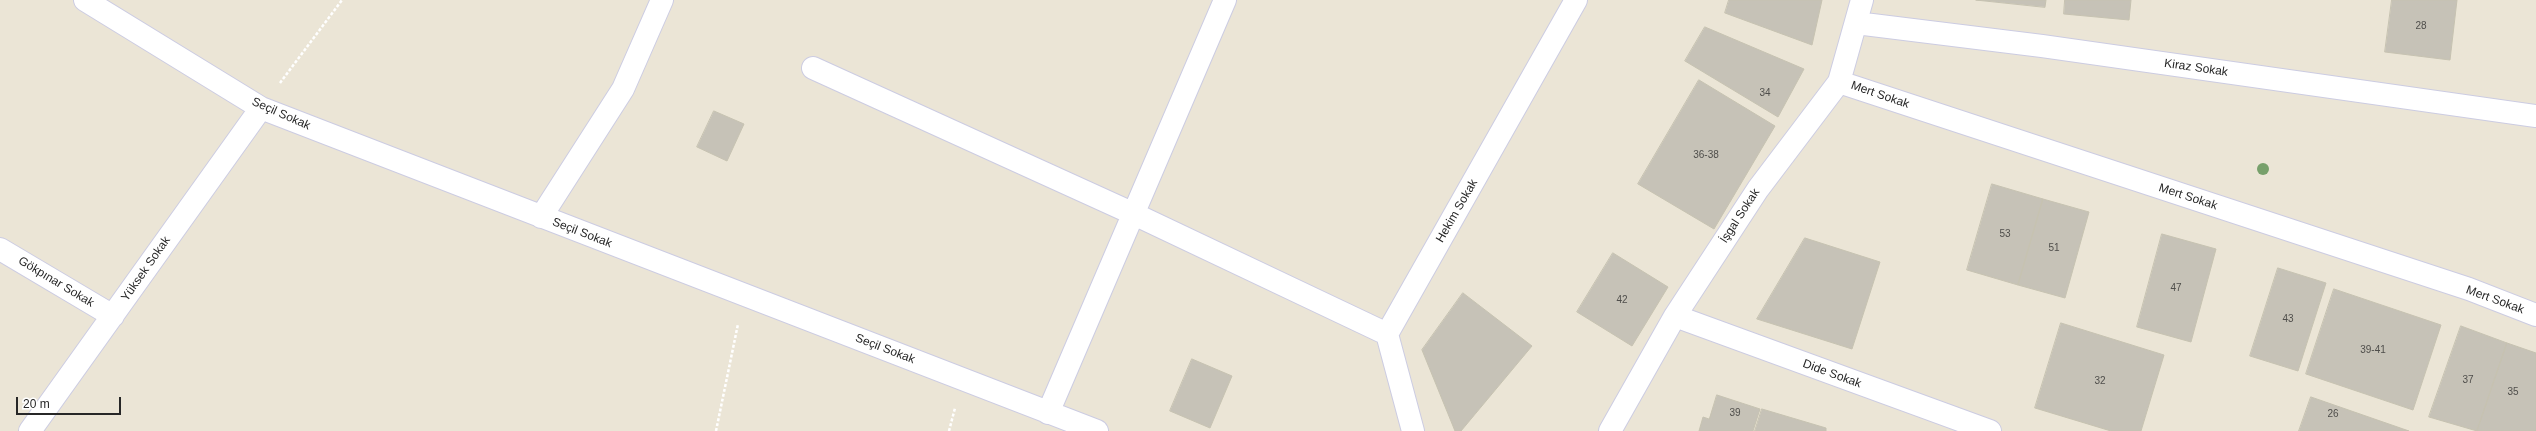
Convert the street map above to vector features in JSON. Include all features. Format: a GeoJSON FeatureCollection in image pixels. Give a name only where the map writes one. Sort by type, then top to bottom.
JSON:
{"type":"FeatureCollection","features":[{"type":"Feature","properties":{"kind":"street","name":"Seçil Sokak"},"geometry":{"type":"LineString","coordinates":[[85,0],[261,108],[1097,431]]}},
{"type":"Feature","properties":{"kind":"street"},"geometry":{"type":"LineString","coordinates":[[541,217],[623,89],[662,0]]}},
{"type":"Feature","properties":{"kind":"street"},"geometry":{"type":"LineString","coordinates":[[1048,413],[1225,0]]}},
{"type":"Feature","properties":{"kind":"street","name":"Hekim Sokak"},"geometry":{"type":"LineString","coordinates":[[1387,334],[1576,0]]}},
{"type":"Feature","properties":{"kind":"street","name":"İşgal Sokak"},"geometry":{"type":"LineString","coordinates":[[1610,431],[1675,316],[1758,189],[1840,82],[1862,0]]}},
{"type":"Feature","properties":{"kind":"street","name":"Kiraz Sokak"},"geometry":{"type":"LineString","coordinates":[[1856,23],[2042,46],[2536,116]]}},
{"type":"Feature","properties":{"kind":"street"},"geometry":{"type":"LineString","coordinates":[[813,68],[1134,214],[1387,334],[1413,431]]}},
{"type":"Feature","properties":{"kind":"street","name":"Mert Sokak"},"geometry":{"type":"LineString","coordinates":[[1840,82],[2454,284],[2536,315]]}},
{"type":"Feature","properties":{"kind":"street","name":"Yüksek Sokak"},"geometry":{"type":"LineString","coordinates":[[30,431],[261,108]]}},
{"type":"Feature","properties":{"kind":"street","name":"Gökpınar Sokak"},"geometry":{"type":"LineString","coordinates":[[0,249],[113,316]]}},
{"type":"Feature","properties":{"kind":"street","name":"Dide Sokak"},"geometry":{"type":"LineString","coordinates":[[1675,316],[1990,431]]}},
{"type":"Feature","properties":{"kind":"path"},"geometry":{"type":"LineString","coordinates":[[261,108],[342,0]]}},
{"type":"Feature","properties":{"kind":"path"},"geometry":{"type":"LineString","coordinates":[[716,431],[744,295]]}},
{"type":"Feature","properties":{"kind":"building"},"geometry":{"type":"Polygon","coordinates":[[[1729,0],[1822,0],[1812,45],[1725,13],[1729,0]]]}},
{"type":"Feature","properties":{"kind":"building"},"geometry":{"type":"Polygon","coordinates":[[[1976,0],[2046,0],[2045,7],[1976,0]]]}},
{"type":"Feature","properties":{"kind":"building"},"geometry":{"type":"Polygon","coordinates":[[[2065,0],[2131,0],[2129,20],[2064,14],[2065,0]]]}},
{"type":"Feature","properties":{"kind":"building"},"geometry":{"type":"Polygon","coordinates":[[[2392,0],[2457,0],[2450,60],[2385,52],[2392,0]]]}},
{"type":"Feature","properties":{"kind":"building"},"geometry":{"type":"Polygon","coordinates":[[[1705,27],[1804,69],[1778,117],[1685,61],[1705,27]]]}},
{"type":"Feature","properties":{"kind":"building"},"geometry":{"type":"Polygon","coordinates":[[[1699,80],[1775,126],[1714,229],[1638,184],[1699,80]]]}},
{"type":"Feature","properties":{"kind":"building"},"geometry":{"type":"Polygon","coordinates":[[[714,111],[744,124],[727,161],[697,147],[714,111]]]}},
{"type":"Feature","properties":{"kind":"building"},"geometry":{"type":"Polygon","coordinates":[[[1992,184],[2043,199],[2018,285],[1967,270],[1992,184]]]}},
{"type":"Feature","properties":{"kind":"building"},"geometry":{"type":"Polygon","coordinates":[[[2043,199],[2089,212],[2065,298],[2018,285],[2043,199]]]}},
{"type":"Feature","properties":{"kind":"building"},"geometry":{"type":"Polygon","coordinates":[[[2162,234],[2216,249],[2191,342],[2137,327],[2162,234]]]}},
{"type":"Feature","properties":{"kind":"building"},"geometry":{"type":"Polygon","coordinates":[[[1805,238],[1880,262],[1852,349],[1757,319],[1805,238]]]}},
{"type":"Feature","properties":{"kind":"building"},"geometry":{"type":"Polygon","coordinates":[[[1613,253],[1668,287],[1632,346],[1577,312],[1613,253]]]}},
{"type":"Feature","properties":{"kind":"building"},"geometry":{"type":"Polygon","coordinates":[[[2278,268],[2326,283],[2298,371],[2250,356],[2278,268]]]}},
{"type":"Feature","properties":{"kind":"building"},"geometry":{"type":"Polygon","coordinates":[[[2334,289],[2441,325],[2413,410],[2306,374],[2334,289]]]}},
{"type":"Feature","properties":{"kind":"building"},"geometry":{"type":"Polygon","coordinates":[[[1463,293],[1532,346],[1461,431],[1455,431],[1422,350],[1463,293]]]}},
{"type":"Feature","properties":{"kind":"building"},"geometry":{"type":"Polygon","coordinates":[[[2061,323],[2164,355],[2141,431],[2111,431],[2035,408],[2061,323]]]}},
{"type":"Feature","properties":{"kind":"building"},"geometry":{"type":"Polygon","coordinates":[[[2461,326],[2507,343],[2477,431],[2429,417],[2461,326]]]}},
{"type":"Feature","properties":{"kind":"building"},"geometry":{"type":"Polygon","coordinates":[[[2507,343],[2536,353],[2536,431],[2477,431],[2507,343]]]}},
{"type":"Feature","properties":{"kind":"building"},"geometry":{"type":"Polygon","coordinates":[[[1192,359],[1232,376],[1210,428],[1170,411],[1192,359]]]}},
{"type":"Feature","properties":{"kind":"building"},"geometry":{"type":"Polygon","coordinates":[[[1717,395],[1760,409],[1753,431],[1699,431],[1703,417],[1709,419],[1717,395]]]}},
{"type":"Feature","properties":{"kind":"building"},"geometry":{"type":"Polygon","coordinates":[[[2311,397],[2409,431],[2299,431],[2311,397]]]}},
{"type":"Feature","properties":{"kind":"building"},"geometry":{"type":"Polygon","coordinates":[[[1762,409],[1826,428],[1826,431],[1755,431],[1762,409]]]}}]}
